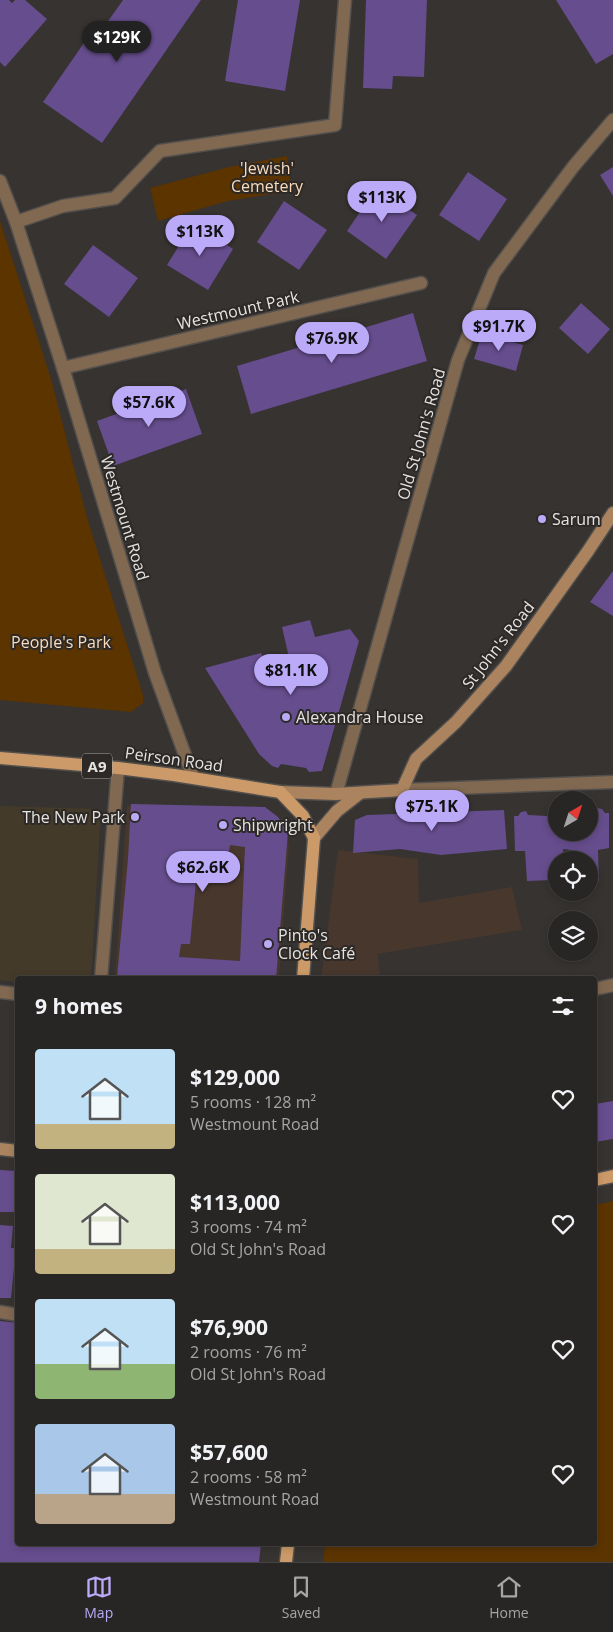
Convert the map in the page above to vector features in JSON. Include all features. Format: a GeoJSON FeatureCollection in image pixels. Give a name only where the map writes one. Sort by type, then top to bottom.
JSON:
{"type":"FeatureCollection","features":[{"type":"Feature","properties":{"kind":"main road","name":"St John's Road"},"geometry":{"type":"LineString","coordinates":[[402,790],[416,759],[456,722],[506,666],[613,513]]}},
{"type":"Feature","properties":{"kind":"main road","name":"Peirson Road"},"geometry":{"type":"LineString","coordinates":[[0,758],[118,768],[193,777],[280,792]]}},
{"type":"Feature","properties":{"kind":"main road"},"geometry":{"type":"LineString","coordinates":[[280,792],[336,794],[402,790]]}},
{"type":"Feature","properties":{"kind":"main road"},"geometry":{"type":"LineString","coordinates":[[280,792],[303,816],[314,838],[303,976]]}},
{"type":"Feature","properties":{"kind":"main road"},"geometry":{"type":"LineString","coordinates":[[314,838],[337,811],[360,792]]}},
{"type":"Feature","properties":{"kind":"main road"},"geometry":{"type":"LineString","coordinates":[[0,1149],[15,1151]]}},
{"type":"Feature","properties":{"kind":"main road"},"geometry":{"type":"LineString","coordinates":[[597,1180],[613,1176]]}},
{"type":"Feature","properties":{"kind":"main road"},"geometry":{"type":"LineString","coordinates":[[286,1562],[288,1546]]}},
{"type":"Feature","properties":{"kind":"street"},"geometry":{"type":"LineString","coordinates":[[16,222],[63,206],[115,198],[160,151],[335,125],[345,0]]}},
{"type":"Feature","properties":{"kind":"street","name":"Old St John's Road"},"geometry":{"type":"LineString","coordinates":[[336,794],[458,360],[494,274],[573,167],[613,120]]}},
{"type":"Feature","properties":{"kind":"street","name":"Westmount Road"},"geometry":{"type":"LineString","coordinates":[[0,182],[16,222],[63,368],[155,673],[193,777]]}},
{"type":"Feature","properties":{"kind":"street","name":"Westmount Park"},"geometry":{"type":"LineString","coordinates":[[63,368],[421,283]]}},
{"type":"Feature","properties":{"kind":"street"},"geometry":{"type":"LineString","coordinates":[[101,976],[118,768]]}},
{"type":"Feature","properties":{"kind":"street"},"geometry":{"type":"LineString","coordinates":[[402,790],[613,782]]}},
{"type":"Feature","properties":{"kind":"street"},"geometry":{"type":"LineString","coordinates":[[597,989],[613,985]]}},
{"type":"Feature","properties":{"kind":"street"},"geometry":{"type":"LineString","coordinates":[[0,992],[15,994]]}},
{"type":"Feature","properties":{"kind":"street"},"geometry":{"type":"LineString","coordinates":[[0,1312],[15,1314]]}},
{"type":"Feature","properties":{"kind":"shaded area"},"geometry":{"type":"Polygon","coordinates":[[[253,805],[268,811],[281,825],[289,844],[279,976],[115,976],[127,806],[158,807],[252,821],[253,805]]]}},
{"type":"Feature","properties":{"kind":"shaded area"},"geometry":{"type":"Polygon","coordinates":[[[0,806],[101,809],[91,976],[15,976],[15,982],[0,980],[0,806]]]}},
{"type":"Feature","properties":{"kind":"shaded area"},"geometry":{"type":"Polygon","coordinates":[[[338,850],[418,859],[419,903],[512,887],[522,930],[378,954],[380,976],[321,976],[338,850]]]}},
{"type":"Feature","properties":{"kind":"green space","name":"'Jewish' Cemetery"},"geometry":{"type":"Polygon","coordinates":[[[287,156],[291,191],[228,201],[158,221],[150,188],[229,167],[287,156]]]}},
{"type":"Feature","properties":{"kind":"green space","name":"People's Park"},"geometry":{"type":"Polygon","coordinates":[[[0,221],[51,379],[88,521],[143,695],[143,703],[131,712],[0,700],[0,221]]]}},
{"type":"Feature","properties":{"kind":"green space"},"geometry":{"type":"Polygon","coordinates":[[[613,1201],[613,1562],[323,1562],[325,1546],[597,1546],[597,1205],[613,1201]]]}},
{"type":"Feature","properties":{"kind":"building"},"geometry":{"type":"Polygon","coordinates":[[[0,0],[9,0],[12,3],[15,0],[25,0],[47,19],[5,67],[0,62],[0,0]]]}},
{"type":"Feature","properties":{"kind":"building"},"geometry":{"type":"Polygon","coordinates":[[[123,0],[201,0],[102,143],[43,102],[86,40],[92,44],[123,0]]]}},
{"type":"Feature","properties":{"kind":"building"},"geometry":{"type":"Polygon","coordinates":[[[238,0],[300,0],[285,91],[225,81],[238,0]]]}},
{"type":"Feature","properties":{"kind":"building"},"geometry":{"type":"Polygon","coordinates":[[[366,0],[427,0],[424,77],[393,76],[392,89],[363,88],[366,0]]]}},
{"type":"Feature","properties":{"kind":"building"},"geometry":{"type":"Polygon","coordinates":[[[556,0],[613,0],[613,54],[596,64],[556,0]]]}},
{"type":"Feature","properties":{"kind":"building"},"geometry":{"type":"Polygon","coordinates":[[[613,167],[613,196],[600,175],[613,167]]]}},
{"type":"Feature","properties":{"kind":"building"},"geometry":{"type":"Polygon","coordinates":[[[468,172],[507,199],[479,241],[439,215],[468,172]]]}},
{"type":"Feature","properties":{"kind":"building"},"geometry":{"type":"Polygon","coordinates":[[[377,187],[417,215],[386,259],[347,231],[377,187]]]}},
{"type":"Feature","properties":{"kind":"building"},"geometry":{"type":"Polygon","coordinates":[[[284,201],[327,230],[299,270],[257,242],[284,201]]]}},
{"type":"Feature","properties":{"kind":"building"},"geometry":{"type":"Polygon","coordinates":[[[193,223],[233,249],[208,290],[167,265],[193,223]]]}},
{"type":"Feature","properties":{"kind":"building"},"geometry":{"type":"Polygon","coordinates":[[[93,245],[138,278],[109,317],[64,284],[93,245]]]}},
{"type":"Feature","properties":{"kind":"building"},"geometry":{"type":"Polygon","coordinates":[[[581,303],[610,329],[588,354],[559,328],[581,303]]]}},
{"type":"Feature","properties":{"kind":"building"},"geometry":{"type":"Polygon","coordinates":[[[413,313],[427,361],[251,414],[237,366],[413,313]]]}},
{"type":"Feature","properties":{"kind":"building"},"geometry":{"type":"Polygon","coordinates":[[[482,333],[523,345],[516,371],[474,359],[482,333]]]}},
{"type":"Feature","properties":{"kind":"building"},"geometry":{"type":"Polygon","coordinates":[[[186,389],[202,434],[113,466],[97,421],[186,389]]]}},
{"type":"Feature","properties":{"kind":"building"},"geometry":{"type":"Polygon","coordinates":[[[613,571],[613,616],[590,602],[613,571]]]}},
{"type":"Feature","properties":{"kind":"building","name":"Alexandra House"},"geometry":{"type":"Polygon","coordinates":[[[310,620],[315,637],[350,629],[359,641],[322,771],[309,772],[306,768],[281,764],[278,768],[272,766],[259,754],[205,668],[261,653],[275,681],[292,671],[282,627],[310,620]]]}},
{"type":"Feature","properties":{"kind":"building"},"geometry":{"type":"Polygon","coordinates":[[[131,804],[265,807],[278,817],[288,832],[276,976],[117,976],[131,804]],[[230,845],[225,875],[197,871],[190,944],[181,944],[179,957],[240,961],[245,847],[230,845]]]}},
{"type":"Feature","properties":{"kind":"building"},"geometry":{"type":"Polygon","coordinates":[[[598,808],[602,809],[605,813],[609,813],[609,848],[598,850],[599,881],[598,851],[571,851],[563,849],[563,851],[548,851],[548,880],[527,881],[525,851],[515,851],[514,816],[518,816],[521,812],[526,811],[528,815],[547,816],[548,814],[548,841],[598,841],[598,808]]]}},
{"type":"Feature","properties":{"kind":"building"},"geometry":{"type":"Polygon","coordinates":[[[504,810],[507,849],[441,855],[400,849],[353,853],[355,820],[367,815],[504,810]]]}},
{"type":"Feature","properties":{"kind":"building"},"geometry":{"type":"Polygon","coordinates":[[[613,1101],[613,1139],[597,1142],[597,1104],[613,1101]]]}},
{"type":"Feature","properties":{"kind":"building"},"geometry":{"type":"Polygon","coordinates":[[[0,1170],[15,1171],[15,1212],[0,1212],[0,1170]]]}},
{"type":"Feature","properties":{"kind":"building"},"geometry":{"type":"Polygon","coordinates":[[[0,1225],[13,1226],[11,1248],[15,1248],[15,1258],[11,1298],[0,1298],[0,1225]]]}},
{"type":"Feature","properties":{"kind":"building"},"geometry":{"type":"Polygon","coordinates":[[[0,1321],[15,1323],[15,1546],[261,1546],[259,1562],[0,1562],[0,1321]]]}},
{"type":"Feature","properties":{"kind":"place","name":"Sarum"},"geometry":{"type":"Point","coordinates":[542,519]}},
{"type":"Feature","properties":{"kind":"place","name":"Alexandra House"},"geometry":{"type":"Point","coordinates":[286,717]}},
{"type":"Feature","properties":{"kind":"place","name":"The New Park"},"geometry":{"type":"Point","coordinates":[135,817]}},
{"type":"Feature","properties":{"kind":"place","name":"Shipwright"},"geometry":{"type":"Point","coordinates":[223,825]}},
{"type":"Feature","properties":{"kind":"place","name":"Pinto's Clock Café"},"geometry":{"type":"Point","coordinates":[268,944]}}]}
